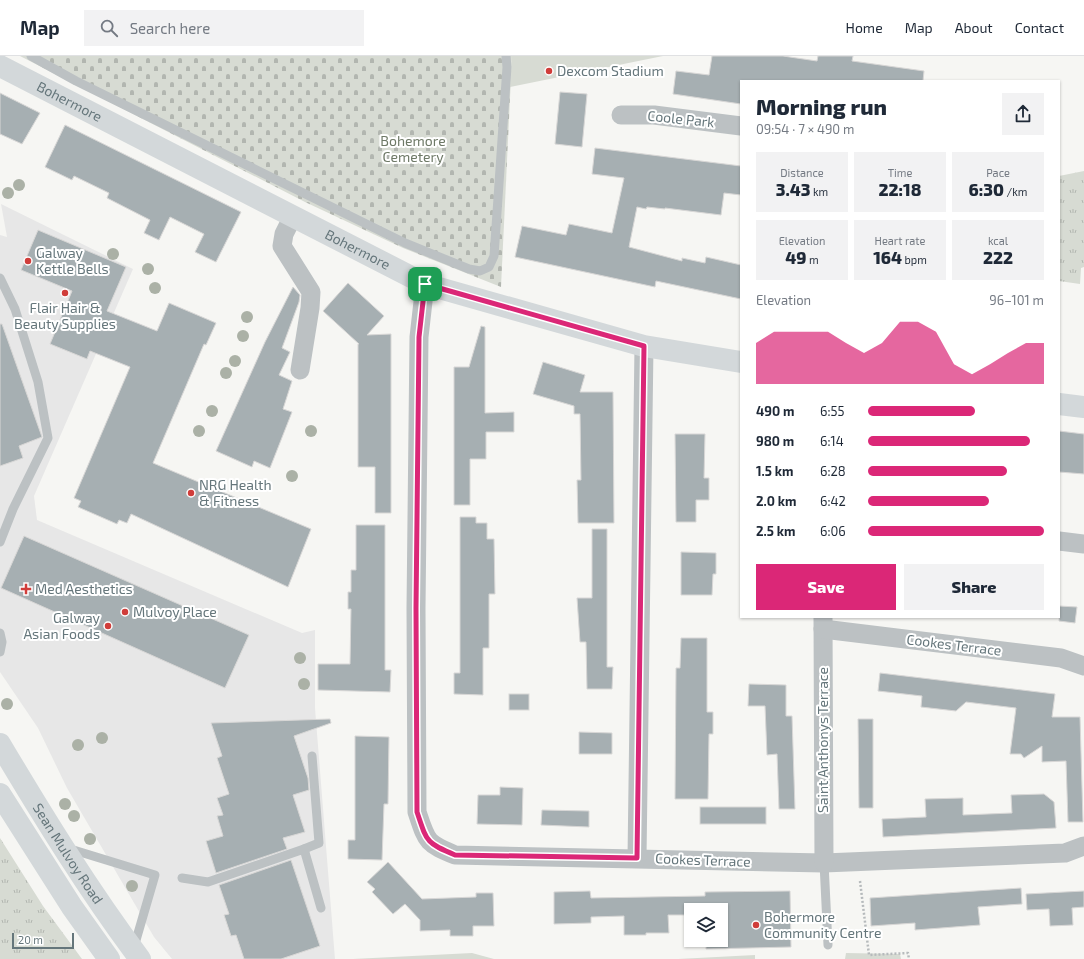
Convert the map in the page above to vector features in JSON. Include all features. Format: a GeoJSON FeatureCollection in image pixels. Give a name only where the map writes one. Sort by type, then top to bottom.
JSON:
{"type":"FeatureCollection","features":[{"type":"Feature","properties":{"kind":"main road","name":"Bohermore"},"geometry":{"type":"LineString","coordinates":[[0,66],[425,284],[644,346],[740,362]]}},
{"type":"Feature","properties":{"kind":"main road"},"geometry":{"type":"LineString","coordinates":[[1060,404],[1084,407]]}},
{"type":"Feature","properties":{"kind":"main road","name":"Sean Mulvoy Road"},"geometry":{"type":"LineString","coordinates":[[0,744],[62,846],[110,918],[137,954]]}},
{"type":"Feature","properties":{"kind":"main road","name":"Sean Mulvoy Road"},"geometry":{"type":"LineString","coordinates":[[0,794],[72,907],[109,959]]}},
{"type":"Feature","properties":{"kind":"street","name":"Coole Park"},"geometry":{"type":"LineString","coordinates":[[621,115],[654,114],[740,126]]}},
{"type":"Feature","properties":{"kind":"street"},"geometry":{"type":"LineString","coordinates":[[293,216],[284,234],[282,246],[311,292],[310,308],[300,370]]}},
{"type":"Feature","properties":{"kind":"street","name":"Cookes Terrace"},"geometry":{"type":"LineString","coordinates":[[425,284],[419,337],[416,608],[417,812],[424,833],[432,846],[455,855],[824,863],[1065,853],[1084,846]]}},
{"type":"Feature","properties":{"kind":"street"},"geometry":{"type":"LineString","coordinates":[[637,858],[644,346]]}},
{"type":"Feature","properties":{"kind":"street"},"geometry":{"type":"LineString","coordinates":[[1060,540],[1084,544]]}},
{"type":"Feature","properties":{"kind":"street","name":"Cookes Terrace"},"geometry":{"type":"LineString","coordinates":[[823,623],[1061,658],[1084,666]]}},
{"type":"Feature","properties":{"kind":"street","name":"Saint Anthonys Terrace"},"geometry":{"type":"LineString","coordinates":[[823,623],[824,863]]}},
{"type":"Feature","properties":{"kind":"lane"},"geometry":{"type":"LineString","coordinates":[[32,56],[76,81],[405,243],[469,269],[480,271],[489,267],[494,256],[507,67],[506,56]]}},
{"type":"Feature","properties":{"kind":"lane"},"geometry":{"type":"LineString","coordinates":[[0,278],[15,309],[38,382],[48,438],[13,509],[0,542]]}},
{"type":"Feature","properties":{"kind":"lane"},"geometry":{"type":"LineString","coordinates":[[0,633],[2,642],[0,652]]}},
{"type":"Feature","properties":{"kind":"lane"},"geometry":{"type":"LineString","coordinates":[[182,878],[208,882],[319,843],[312,756]]}},
{"type":"Feature","properties":{"kind":"lane"},"geometry":{"type":"LineString","coordinates":[[62,846],[155,874],[137,954]]}},
{"type":"Feature","properties":{"kind":"lane"},"geometry":{"type":"LineString","coordinates":[[304,849],[321,908]]}},
{"type":"Feature","properties":{"kind":"lane"},"geometry":{"type":"LineString","coordinates":[[824,863],[828,945]]}},
{"type":"Feature","properties":{"kind":"path"},"geometry":{"type":"LineString","coordinates":[[858,861],[869,955],[908,953],[909,959]]}},
{"type":"Feature","properties":{"kind":"shaded area"},"geometry":{"type":"Polygon","coordinates":[[[1,204],[133,269],[34,496],[37,520],[302,633],[315,630],[315,708],[335,959],[172,959],[154,937],[67,788],[38,728],[0,672],[0,235],[7,237],[1,204]]]}},
{"type":"Feature","properties":{"kind":"green space","name":"Bohemore Cemetery"},"geometry":{"type":"Polygon","coordinates":[[[20,56],[512,56],[501,287],[403,248],[305,202],[20,56]]]}},
{"type":"Feature","properties":{"kind":"green space","name":"Dexcom Stadium"},"geometry":{"type":"Polygon","coordinates":[[[512,56],[663,56],[510,87],[512,56]]]}},
{"type":"Feature","properties":{"kind":"green space"},"geometry":{"type":"Polygon","coordinates":[[[1084,171],[1084,267],[1081,268],[1080,284],[1060,281],[1060,176],[1084,171]]]}},
{"type":"Feature","properties":{"kind":"green space"},"geometry":{"type":"Polygon","coordinates":[[[0,838],[43,906],[82,959],[0,959],[0,838]]]}},
{"type":"Feature","properties":{"kind":"green space"},"geometry":{"type":"Polygon","coordinates":[[[472,953],[494,959],[353,959],[472,953]]]}},
{"type":"Feature","properties":{"kind":"green space"},"geometry":{"type":"Polygon","coordinates":[[[846,953],[900,954],[901,959],[845,959],[846,953]]]}},
{"type":"Feature","properties":{"kind":"green space"},"geometry":{"type":"Polygon","coordinates":[[[755,955],[755,959],[678,959],[755,955]]]}},
{"type":"Feature","properties":{"kind":"building"},"geometry":{"type":"Polygon","coordinates":[[[712,56],[783,56],[817,61],[818,56],[853,56],[852,61],[924,71],[923,80],[740,80],[740,104],[673,94],[676,71],[709,75],[712,56]]]}},
{"type":"Feature","properties":{"kind":"building"},"geometry":{"type":"Polygon","coordinates":[[[560,92],[587,94],[582,147],[555,144],[560,92]]]}},
{"type":"Feature","properties":{"kind":"building"},"geometry":{"type":"Polygon","coordinates":[[[0,93],[40,113],[22,144],[0,134],[0,93]]]}},
{"type":"Feature","properties":{"kind":"building"},"geometry":{"type":"Polygon","coordinates":[[[65,125],[241,212],[216,262],[195,252],[204,234],[170,217],[159,240],[144,233],[150,220],[107,198],[109,193],[74,176],[72,180],[45,167],[65,125]]]}},
{"type":"Feature","properties":{"kind":"building"},"geometry":{"type":"Polygon","coordinates":[[[595,148],[740,166],[740,195],[724,193],[721,215],[665,208],[647,207],[646,209],[637,207],[629,247],[682,261],[682,258],[705,263],[706,257],[740,265],[740,299],[656,281],[655,287],[515,257],[522,226],[566,235],[569,224],[612,233],[624,178],[592,174],[595,148]]]}},
{"type":"Feature","properties":{"kind":"building"},"geometry":{"type":"Polygon","coordinates":[[[38,230],[126,267],[107,311],[157,331],[169,303],[216,323],[206,345],[204,344],[153,463],[311,529],[288,587],[131,514],[127,523],[119,520],[117,524],[78,507],[81,501],[74,498],[130,367],[90,351],[87,359],[50,344],[72,291],[21,270],[38,230]]]}},
{"type":"Feature","properties":{"kind":"building"},"geometry":{"type":"Polygon","coordinates":[[[348,283],[384,316],[367,335],[391,334],[391,513],[375,513],[375,467],[358,467],[359,344],[323,311],[348,283]]]}},
{"type":"Feature","properties":{"kind":"building"},"geometry":{"type":"Polygon","coordinates":[[[293,287],[300,295],[299,302],[282,348],[290,352],[279,375],[292,381],[283,409],[292,412],[270,468],[254,461],[252,467],[216,451],[265,342],[293,287]]]}},
{"type":"Feature","properties":{"kind":"building"},"geometry":{"type":"Polygon","coordinates":[[[0,324],[2,324],[42,437],[19,446],[23,458],[0,466],[0,324]]]}},
{"type":"Feature","properties":{"kind":"building"},"geometry":{"type":"Polygon","coordinates":[[[481,326],[485,327],[485,413],[514,412],[514,432],[486,432],[486,459],[470,459],[470,505],[454,505],[454,367],[469,367],[481,326]]]}},
{"type":"Feature","properties":{"kind":"building"},"geometry":{"type":"Polygon","coordinates":[[[543,362],[585,375],[580,392],[613,392],[614,523],[578,523],[577,480],[581,480],[580,414],[574,414],[574,406],[533,394],[543,362]]]}},
{"type":"Feature","properties":{"kind":"building"},"geometry":{"type":"Polygon","coordinates":[[[1060,431],[1084,434],[1084,474],[1060,472],[1060,431]]]}},
{"type":"Feature","properties":{"kind":"building"},"geometry":{"type":"Polygon","coordinates":[[[675,434],[705,434],[704,478],[709,478],[709,500],[696,500],[696,522],[676,522],[675,434]]]}},
{"type":"Feature","properties":{"kind":"building"},"geometry":{"type":"Polygon","coordinates":[[[460,517],[476,517],[476,523],[487,523],[487,539],[494,539],[495,594],[489,594],[489,648],[483,648],[483,695],[454,694],[454,673],[460,673],[460,517]]]}},
{"type":"Feature","properties":{"kind":"building"},"geometry":{"type":"Polygon","coordinates":[[[356,525],[385,525],[385,670],[391,670],[390,692],[318,690],[318,664],[350,664],[351,609],[348,609],[348,592],[351,592],[351,570],[356,570],[356,525]]]}},
{"type":"Feature","properties":{"kind":"building"},"geometry":{"type":"Polygon","coordinates":[[[592,529],[607,529],[607,667],[613,667],[612,689],[587,689],[586,642],[580,642],[577,598],[592,598],[592,529]]]}},
{"type":"Feature","properties":{"kind":"building","name":"Mulvoy Place"},"geometry":{"type":"Polygon","coordinates":[[[24,536],[249,635],[225,688],[1,588],[24,536]]]}},
{"type":"Feature","properties":{"kind":"building"},"geometry":{"type":"Polygon","coordinates":[[[681,552],[716,553],[716,574],[713,574],[712,595],[681,595],[681,552]]]}},
{"type":"Feature","properties":{"kind":"building"},"geometry":{"type":"Polygon","coordinates":[[[1060,606],[1077,607],[1075,623],[1059,621],[1060,606]]]}},
{"type":"Feature","properties":{"kind":"building"},"geometry":{"type":"Polygon","coordinates":[[[681,638],[707,638],[707,712],[713,712],[713,734],[709,734],[708,799],[675,799],[676,668],[680,668],[681,638]]]}},
{"type":"Feature","properties":{"kind":"building"},"geometry":{"type":"Polygon","coordinates":[[[880,673],[1055,694],[1052,717],[1080,717],[1083,822],[1068,822],[1066,761],[1042,762],[1042,746],[1024,758],[1021,754],[1010,754],[1016,708],[966,702],[956,711],[921,707],[922,696],[878,691],[880,673]]]}},
{"type":"Feature","properties":{"kind":"building"},"geometry":{"type":"Polygon","coordinates":[[[749,684],[786,685],[786,716],[792,716],[795,809],[779,809],[777,754],[767,755],[765,706],[748,706],[749,684]]]}},
{"type":"Feature","properties":{"kind":"building"},"geometry":{"type":"Polygon","coordinates":[[[509,694],[529,694],[529,710],[509,710],[509,694]]]}},
{"type":"Feature","properties":{"kind":"building"},"geometry":{"type":"Polygon","coordinates":[[[330,719],[331,723],[294,736],[308,778],[309,790],[293,795],[305,832],[283,838],[287,849],[216,873],[206,841],[223,836],[217,816],[223,815],[217,798],[229,794],[217,758],[222,756],[211,723],[330,719]]]}},
{"type":"Feature","properties":{"kind":"building"},"geometry":{"type":"Polygon","coordinates":[[[858,719],[873,719],[873,808],[859,808],[858,719]]]}},
{"type":"Feature","properties":{"kind":"building"},"geometry":{"type":"Polygon","coordinates":[[[579,732],[612,733],[612,754],[579,754],[579,732]]]}},
{"type":"Feature","properties":{"kind":"building"},"geometry":{"type":"Polygon","coordinates":[[[355,736],[389,737],[388,804],[384,804],[382,860],[348,859],[348,840],[355,840],[355,736]]]}},
{"type":"Feature","properties":{"kind":"building"},"geometry":{"type":"Polygon","coordinates":[[[500,787],[523,788],[522,825],[477,824],[478,795],[500,795],[500,787]]]}},
{"type":"Feature","properties":{"kind":"building"},"geometry":{"type":"Polygon","coordinates":[[[1044,794],[1054,802],[1056,828],[883,837],[882,819],[926,817],[925,799],[963,798],[963,815],[1012,813],[1011,795],[1044,794]]]}},
{"type":"Feature","properties":{"kind":"building"},"geometry":{"type":"Polygon","coordinates":[[[700,807],[766,807],[766,824],[700,824],[700,807]]]}},
{"type":"Feature","properties":{"kind":"building"},"geometry":{"type":"Polygon","coordinates":[[[542,810],[589,811],[589,827],[541,825],[542,810]]]}},
{"type":"Feature","properties":{"kind":"building"},"geometry":{"type":"Polygon","coordinates":[[[291,860],[320,946],[281,959],[244,959],[236,935],[231,936],[224,915],[229,914],[219,885],[291,860]]]}},
{"type":"Feature","properties":{"kind":"building"},"geometry":{"type":"Polygon","coordinates":[[[388,862],[422,899],[476,897],[476,893],[493,893],[494,926],[473,926],[473,936],[450,936],[450,930],[420,931],[420,920],[405,904],[393,914],[372,892],[375,889],[367,882],[388,862]]]}},
{"type":"Feature","properties":{"kind":"building"},"geometry":{"type":"Polygon","coordinates":[[[1021,888],[1022,904],[978,907],[980,925],[915,930],[915,923],[871,926],[870,898],[1021,888]]]}},
{"type":"Feature","properties":{"kind":"building"},"geometry":{"type":"Polygon","coordinates":[[[590,891],[591,898],[705,896],[705,892],[790,891],[791,947],[706,949],[706,947],[728,947],[728,903],[684,903],[684,915],[668,915],[669,933],[624,935],[624,916],[591,917],[591,923],[554,924],[554,892],[590,891]]]}},
{"type":"Feature","properties":{"kind":"building"},"geometry":{"type":"Polygon","coordinates":[[[1084,891],[1084,907],[1072,908],[1073,925],[1050,926],[1049,909],[1027,910],[1026,894],[1084,891]]]}},
{"type":"Feature","properties":{"kind":"place","name":"Dexcom Stadium"},"geometry":{"type":"Point","coordinates":[549,71]}},
{"type":"Feature","properties":{"kind":"place","name":"Galway Kettle Bells"},"geometry":{"type":"Point","coordinates":[28,261]}},
{"type":"Feature","properties":{"kind":"place","name":"Flair Hair & Beauty Supplies"},"geometry":{"type":"Point","coordinates":[65,293]}},
{"type":"Feature","properties":{"kind":"place","name":"NRG Health & Fitness"},"geometry":{"type":"Point","coordinates":[191,493]}},
{"type":"Feature","properties":{"kind":"place","name":"Med Aesthetics"},"geometry":{"type":"Point","coordinates":[26,589]}},
{"type":"Feature","properties":{"kind":"place","name":"Mulvoy Place"},"geometry":{"type":"Point","coordinates":[125,612]}},
{"type":"Feature","properties":{"kind":"place","name":"Galway Asian Foods"},"geometry":{"type":"Point","coordinates":[108,626]}},
{"type":"Feature","properties":{"kind":"place","name":"Bohermore Community Centre"},"geometry":{"type":"Point","coordinates":[756,925]}},
{"type":"Feature","properties":{"kind":"route"},"geometry":{"type":"LineString","coordinates":[[425,284],[644,346],[637,858],[455,855],[432,846],[424,833],[417,812],[416,608],[419,337],[425,284]]}}]}
